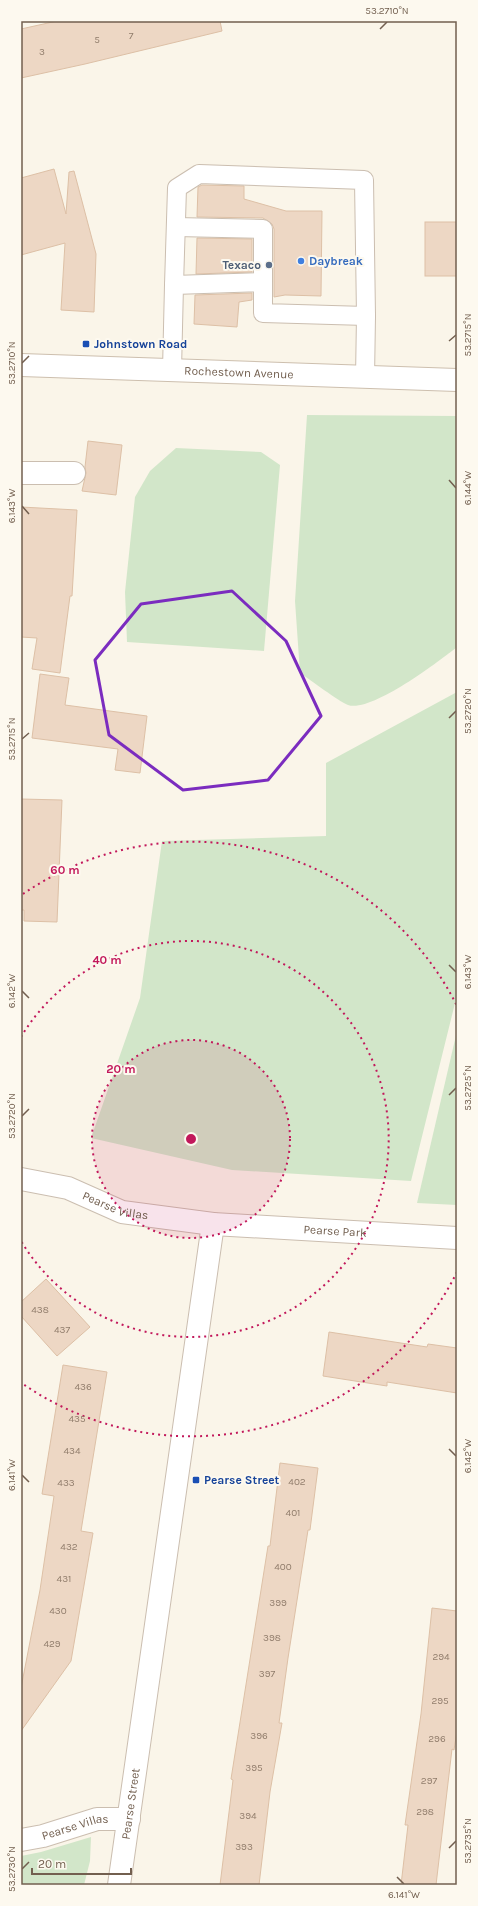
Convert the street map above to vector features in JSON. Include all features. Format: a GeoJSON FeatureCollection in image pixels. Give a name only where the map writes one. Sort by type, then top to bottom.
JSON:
{"type":"FeatureCollection","features":[{"type":"Feature","properties":{"kind":"street","name":"Rochestown Avenue"},"geometry":{"type":"LineString","coordinates":[[21,365],[457,380]]}},
{"type":"Feature","properties":{"kind":"street"},"geometry":{"type":"LineString","coordinates":[[21,473],[74,473]]}},
{"type":"Feature","properties":{"kind":"street","name":"Pearse Villas"},"geometry":{"type":"LineString","coordinates":[[21,1179],[68,1188],[122,1212],[213,1224]]}},
{"type":"Feature","properties":{"kind":"street","name":"Pearse Park"},"geometry":{"type":"LineString","coordinates":[[213,1224],[457,1238]]}},
{"type":"Feature","properties":{"kind":"street","name":"Pearse Street"},"geometry":{"type":"LineString","coordinates":[[119,1885],[213,1224]]}},
{"type":"Feature","properties":{"kind":"street","name":"Pearse Villas"},"geometry":{"type":"LineString","coordinates":[[21,1840],[43,1836],[97,1820],[129,1819]]}},
{"type":"Feature","properties":{"kind":"lane"},"geometry":{"type":"LineString","coordinates":[[172,370],[177,188],[200,174],[364,180],[366,316],[365,378]]}},
{"type":"Feature","properties":{"kind":"lane"},"geometry":{"type":"LineString","coordinates":[[176,227],[263,229],[263,313],[366,316]]}},
{"type":"Feature","properties":{"kind":"lane"},"geometry":{"type":"LineString","coordinates":[[174,285],[263,282]]}},
{"type":"Feature","properties":{"kind":"highlighted area"},"geometry":{"type":"Polygon","coordinates":[[[232,591],[286,641],[321,716],[268,780],[183,790],[109,735],[95,660],[141,604],[232,591]]]}},
{"type":"Feature","properties":{"kind":"green space"},"geometry":{"type":"Polygon","coordinates":[[[307,415],[457,416],[457,647],[404,685],[388,694],[359,705],[348,705],[344,703],[300,673],[295,601],[307,415]]]}},
{"type":"Feature","properties":{"kind":"green space"},"geometry":{"type":"Polygon","coordinates":[[[176,448],[261,452],[280,465],[264,651],[127,642],[125,592],[135,497],[150,471],[176,448]]]}},
{"type":"Feature","properties":{"kind":"green space"},"geometry":{"type":"Polygon","coordinates":[[[457,692],[457,995],[411,1181],[232,1170],[91,1138],[140,998],[162,841],[326,836],[326,763],[457,692]]]}},
{"type":"Feature","properties":{"kind":"green space"},"geometry":{"type":"Polygon","coordinates":[[[457,1031],[457,1205],[417,1203],[457,1031]]]}},
{"type":"Feature","properties":{"kind":"green space"},"geometry":{"type":"Polygon","coordinates":[[[91,1837],[90,1861],[84,1885],[21,1885],[21,1856],[41,1852],[91,1837]]]}},
{"type":"Feature","properties":{"kind":"building"},"geometry":{"type":"Polygon","coordinates":[[[57,21],[220,21],[222,31],[21,78],[21,29],[57,21]]]}},
{"type":"Feature","properties":{"kind":"building"},"geometry":{"type":"Polygon","coordinates":[[[54,169],[66,214],[69,172],[74,171],[96,254],[94,312],[61,310],[65,243],[21,255],[21,178],[54,169]]]}},
{"type":"Feature","properties":{"kind":"building"},"geometry":{"type":"Polygon","coordinates":[[[202,185],[244,186],[244,199],[286,211],[322,211],[321,296],[285,295],[274,297],[274,229],[272,224],[263,218],[197,217],[198,187],[202,185]]]}},
{"type":"Feature","properties":{"kind":"building"},"geometry":{"type":"Polygon","coordinates":[[[425,222],[457,222],[457,276],[425,276],[425,222]]]}},
{"type":"Feature","properties":{"kind":"building"},"geometry":{"type":"Polygon","coordinates":[[[197,238],[252,239],[252,272],[196,274],[197,238]]]}},
{"type":"Feature","properties":{"kind":"building"},"geometry":{"type":"Polygon","coordinates":[[[252,293],[252,300],[239,302],[237,327],[194,324],[195,295],[252,293]]]}},
{"type":"Feature","properties":{"kind":"building"},"geometry":{"type":"Polygon","coordinates":[[[88,441],[122,445],[116,495],[82,491],[86,473],[85,467],[88,441]]]}},
{"type":"Feature","properties":{"kind":"building"},"geometry":{"type":"Polygon","coordinates":[[[21,507],[77,510],[72,596],[70,596],[60,673],[32,669],[37,638],[21,637],[21,507]]]}},
{"type":"Feature","properties":{"kind":"building"},"geometry":{"type":"Polygon","coordinates":[[[40,674],[69,678],[65,705],[147,716],[140,773],[115,770],[118,749],[32,738],[40,674]]]}},
{"type":"Feature","properties":{"kind":"building"},"geometry":{"type":"Polygon","coordinates":[[[21,799],[62,800],[57,922],[24,921],[24,910],[21,910],[21,799]]]}},
{"type":"Feature","properties":{"kind":"building"},"geometry":{"type":"Polygon","coordinates":[[[46,1279],[90,1327],[57,1356],[21,1316],[21,1302],[46,1279]]]}},
{"type":"Feature","properties":{"kind":"building"},"geometry":{"type":"Polygon","coordinates":[[[329,1332],[427,1347],[428,1344],[457,1348],[457,1393],[387,1382],[387,1386],[323,1376],[329,1332]]]}},
{"type":"Feature","properties":{"kind":"building"},"geometry":{"type":"Polygon","coordinates":[[[63,1365],[107,1372],[81,1531],[93,1533],[71,1661],[21,1731],[21,1688],[40,1590],[54,1496],[42,1494],[63,1365]]]}},
{"type":"Feature","properties":{"kind":"building"},"geometry":{"type":"Polygon","coordinates":[[[280,1463],[318,1468],[310,1530],[308,1530],[288,1658],[279,1723],[282,1723],[270,1792],[259,1885],[220,1885],[233,1780],[231,1779],[268,1546],[270,1546],[280,1463]]]}},
{"type":"Feature","properties":{"kind":"building"},"geometry":{"type":"Polygon","coordinates":[[[432,1608],[457,1611],[457,1731],[454,1750],[452,1749],[436,1885],[401,1885],[408,1825],[405,1825],[421,1714],[432,1608]]]}},
{"type":"Feature","properties":{"kind":"place","name":"Daybreak"},"geometry":{"type":"Point","coordinates":[301,261]}},
{"type":"Feature","properties":{"kind":"place","name":"Texaco"},"geometry":{"type":"Point","coordinates":[269,265]}},
{"type":"Feature","properties":{"kind":"place","name":"Johnstown Road"},"geometry":{"type":"Point","coordinates":[86,344]}},
{"type":"Feature","properties":{"kind":"place","name":"Pearse Street"},"geometry":{"type":"Point","coordinates":[196,1480]}}]}
